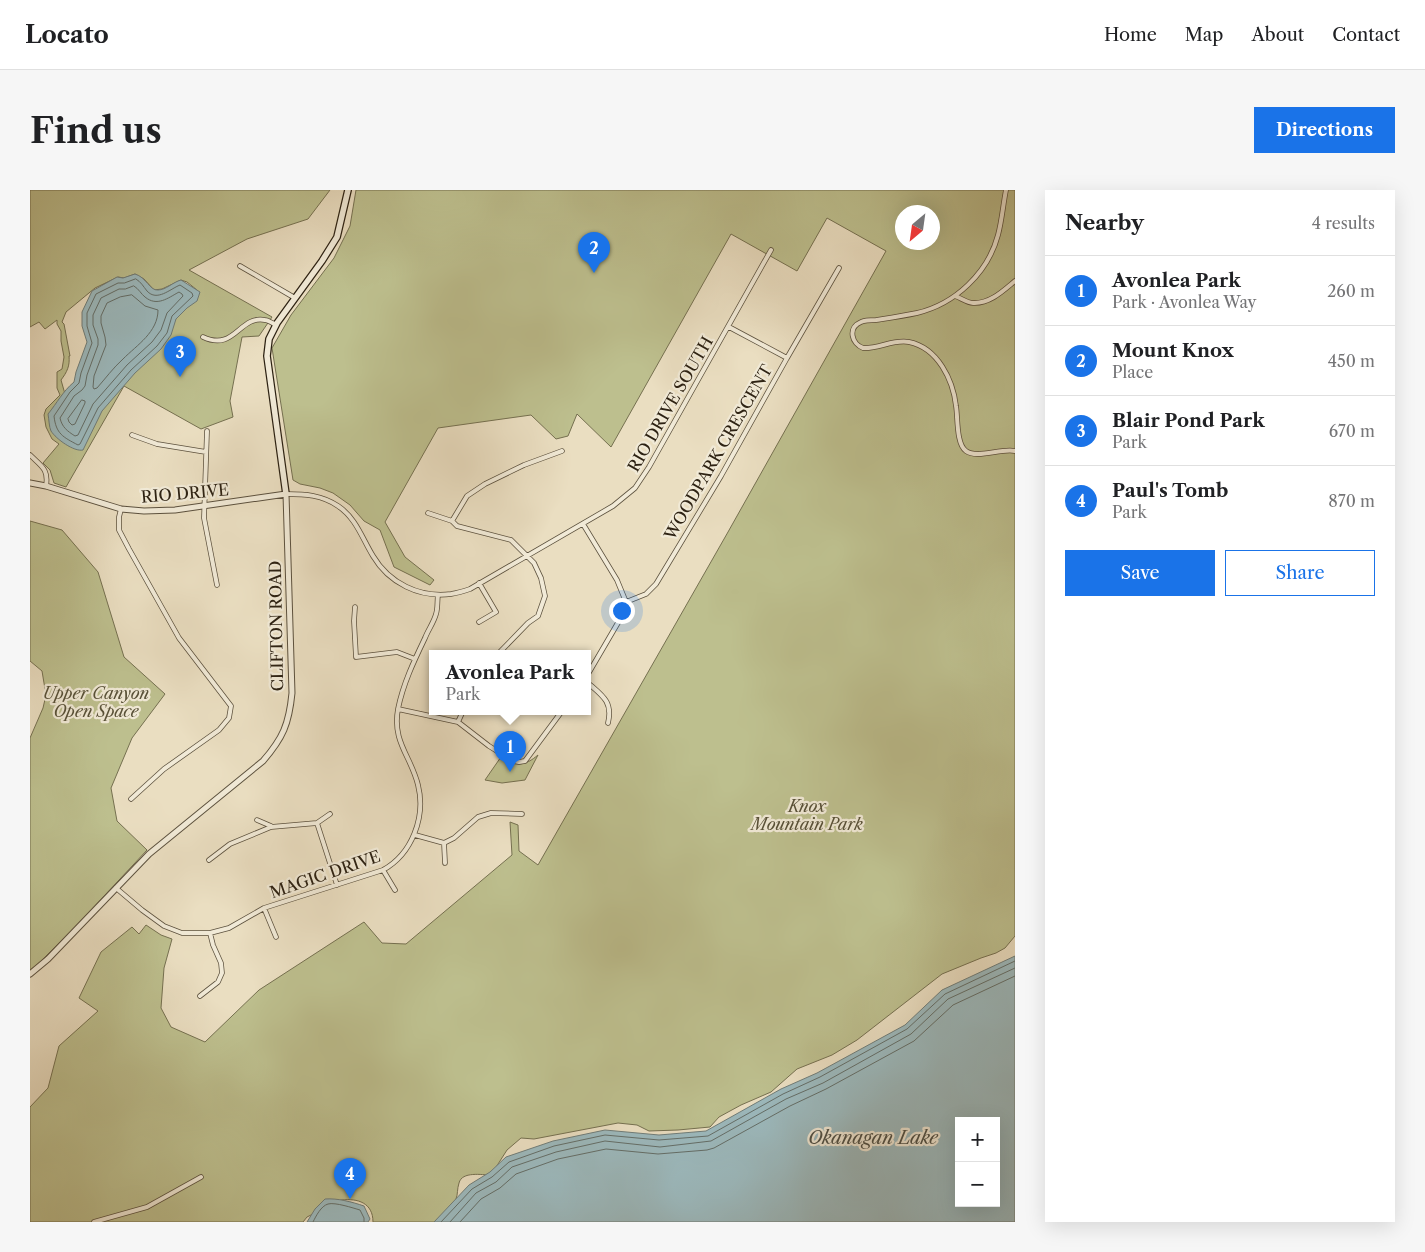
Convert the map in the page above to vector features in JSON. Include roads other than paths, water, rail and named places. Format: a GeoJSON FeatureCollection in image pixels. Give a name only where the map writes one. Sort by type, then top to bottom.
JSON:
{"type":"FeatureCollection","features":[{"type":"Feature","properties":{"kind":"main road","name":"CLIFTON ROAD"},"geometry":{"type":"LineString","coordinates":[[286,494],[267,356],[269,339],[276,325],[322,261],[336,237],[348,190]]}},
{"type":"Feature","properties":{"kind":"street"},"geometry":{"type":"LineString","coordinates":[[1006,190],[998,236],[991,252],[976,276],[955,296],[919,313],[860,323],[852,334],[857,345],[863,348],[902,342],[916,344],[928,350],[938,360],[951,384],[956,404],[960,443],[964,449],[972,453],[1015,451]]}},
{"type":"Feature","properties":{"kind":"street","name":"RIO DRIVE SOUTH"},"geometry":{"type":"LineString","coordinates":[[286,494],[323,498],[338,506],[357,526],[382,569],[404,586],[438,595],[453,594],[470,589],[584,524],[613,506],[635,488],[649,467],[729,327],[771,250]]}},
{"type":"Feature","properties":{"kind":"street"},"geometry":{"type":"LineString","coordinates":[[240,266],[295,298]]}},
{"type":"Feature","properties":{"kind":"street"},"geometry":{"type":"LineString","coordinates":[[787,358],[839,268]]}},
{"type":"Feature","properties":{"kind":"street"},"geometry":{"type":"LineString","coordinates":[[955,296],[968,302],[980,303],[1002,292],[1015,281]]}},
{"type":"Feature","properties":{"kind":"street"},"geometry":{"type":"LineString","coordinates":[[203,337],[212,341],[220,341],[255,320],[265,320],[276,325]]}},
{"type":"Feature","properties":{"kind":"street","name":"WOODPARK CRESCENT"},"geometry":{"type":"LineString","coordinates":[[626,602],[646,594],[656,584],[721,476],[787,358],[729,327]]}},
{"type":"Feature","properties":{"kind":"street"},"geometry":{"type":"LineString","coordinates":[[206,431],[204,518],[217,585]]}},
{"type":"Feature","properties":{"kind":"street"},"geometry":{"type":"LineString","coordinates":[[132,435],[157,444],[206,452]]}},
{"type":"Feature","properties":{"kind":"street"},"geometry":{"type":"LineString","coordinates":[[452,521],[468,496],[485,484],[524,465],[562,451]]}},
{"type":"Feature","properties":{"kind":"street"},"geometry":{"type":"LineString","coordinates":[[30,455],[45,469],[48,477],[46,486]]}},
{"type":"Feature","properties":{"kind":"street","name":"RIO DRIVE"},"geometry":{"type":"LineString","coordinates":[[30,483],[46,486],[121,509],[144,512],[204,506],[286,494]]}},
{"type":"Feature","properties":{"kind":"street","name":"CLIFTON ROAD"},"geometry":{"type":"LineString","coordinates":[[30,974],[48,959],[149,854],[263,761],[283,733],[290,715],[292,693],[286,494]]}},
{"type":"Feature","properties":{"kind":"street"},"geometry":{"type":"LineString","coordinates":[[121,509],[119,530],[129,549],[179,638],[230,706],[229,718],[219,730],[164,769],[132,799]]}},
{"type":"Feature","properties":{"kind":"street"},"geometry":{"type":"LineString","coordinates":[[428,513],[452,521],[457,526],[511,540],[534,563],[541,578],[544,596],[538,616],[528,623],[502,650]]}},
{"type":"Feature","properties":{"kind":"street"},"geometry":{"type":"LineString","coordinates":[[584,524],[617,580],[626,602],[618,621],[591,669]]}},
{"type":"Feature","properties":{"kind":"street"},"geometry":{"type":"LineString","coordinates":[[479,584],[496,612],[479,622]]}},
{"type":"Feature","properties":{"kind":"street","name":"MAGIC DRIVE"},"geometry":{"type":"LineString","coordinates":[[116,888],[164,926],[182,933],[210,933],[229,928],[264,908],[383,870],[395,861],[415,836],[421,802],[418,784],[398,737],[396,722],[398,709],[403,689],[415,659],[436,614],[438,595]]}},
{"type":"Feature","properties":{"kind":"street"},"geometry":{"type":"LineString","coordinates":[[355,607],[356,657],[397,652],[415,659]]}},
{"type":"Feature","properties":{"kind":"street"},"geometry":{"type":"LineString","coordinates":[[591,686],[609,704],[610,716],[608,723]]}},
{"type":"Feature","properties":{"kind":"street"},"geometry":{"type":"LineString","coordinates":[[398,709],[458,722],[489,746],[513,761],[519,762],[525,761],[559,715]]}},
{"type":"Feature","properties":{"kind":"street"},"geometry":{"type":"LineString","coordinates":[[458,722],[461,715]]}},
{"type":"Feature","properties":{"kind":"street"},"geometry":{"type":"LineString","coordinates":[[415,836],[444,843],[454,838],[478,817],[491,813],[522,814]]}},
{"type":"Feature","properties":{"kind":"street"},"geometry":{"type":"LineString","coordinates":[[209,860],[230,844],[272,827],[317,823],[330,814]]}},
{"type":"Feature","properties":{"kind":"street"},"geometry":{"type":"LineString","coordinates":[[257,820],[272,827]]}},
{"type":"Feature","properties":{"kind":"street"},"geometry":{"type":"LineString","coordinates":[[317,823],[337,885]]}},
{"type":"Feature","properties":{"kind":"street"},"geometry":{"type":"LineString","coordinates":[[444,843],[445,863]]}},
{"type":"Feature","properties":{"kind":"street"},"geometry":{"type":"LineString","coordinates":[[383,870],[395,890]]}},
{"type":"Feature","properties":{"kind":"street"},"geometry":{"type":"LineString","coordinates":[[264,908],[276,937]]}},
{"type":"Feature","properties":{"kind":"street"},"geometry":{"type":"LineString","coordinates":[[200,996],[218,982],[222,973],[221,963],[210,933]]}},
{"type":"Feature","properties":{"kind":"street"},"geometry":{"type":"LineString","coordinates":[[94,1222],[146,1208],[202,1177]]}},
{"type":"Feature","properties":{"kind":"water"},"geometry":{"type":"Polygon","coordinates":[[[135,274],[155,290],[164,289],[181,280],[200,292],[197,301],[176,319],[171,335],[161,349],[135,373],[102,411],[83,450],[75,449],[53,434],[50,429],[48,414],[63,393],[74,382],[87,342],[82,326],[82,312],[92,291],[117,277],[123,278],[135,274]]]}},
{"type":"Feature","properties":{"kind":"water","name":"Okanagan Lake"},"geometry":{"type":"Polygon","coordinates":[[[1015,956],[1015,1222],[434,1222],[469,1185],[490,1172],[506,1157],[553,1141],[605,1130],[659,1135],[706,1131],[781,1089],[817,1073],[905,1025],[942,990],[1015,956]]]}},
{"type":"Feature","properties":{"kind":"water"},"geometry":{"type":"Polygon","coordinates":[[[325,1199],[340,1200],[364,1206],[370,1219],[368,1222],[307,1222],[315,1209],[325,1199]]]}},
{"type":"Feature","properties":{"kind":"place","name":"Mount Knox"},"geometry":{"type":"Point","coordinates":[594,273]}},
{"type":"Feature","properties":{"kind":"place","name":"Blair Pond Park"},"geometry":{"type":"Point","coordinates":[180,377]}},
{"type":"Feature","properties":{"kind":"place","name":"Avonlea Park"},"geometry":{"type":"Point","coordinates":[510,772]}},
{"type":"Feature","properties":{"kind":"place","name":"Paul's Tomb"},"geometry":{"type":"Point","coordinates":[350,1199]}},
{"type":"Feature","properties":{"kind":"park label","name":"Upper Canyon Open Space"},"geometry":{"type":"Point","coordinates":[96,702]}},
{"type":"Feature","properties":{"kind":"park label","name":"Knox Mountain Park"},"geometry":{"type":"Point","coordinates":[807,815]}}]}
